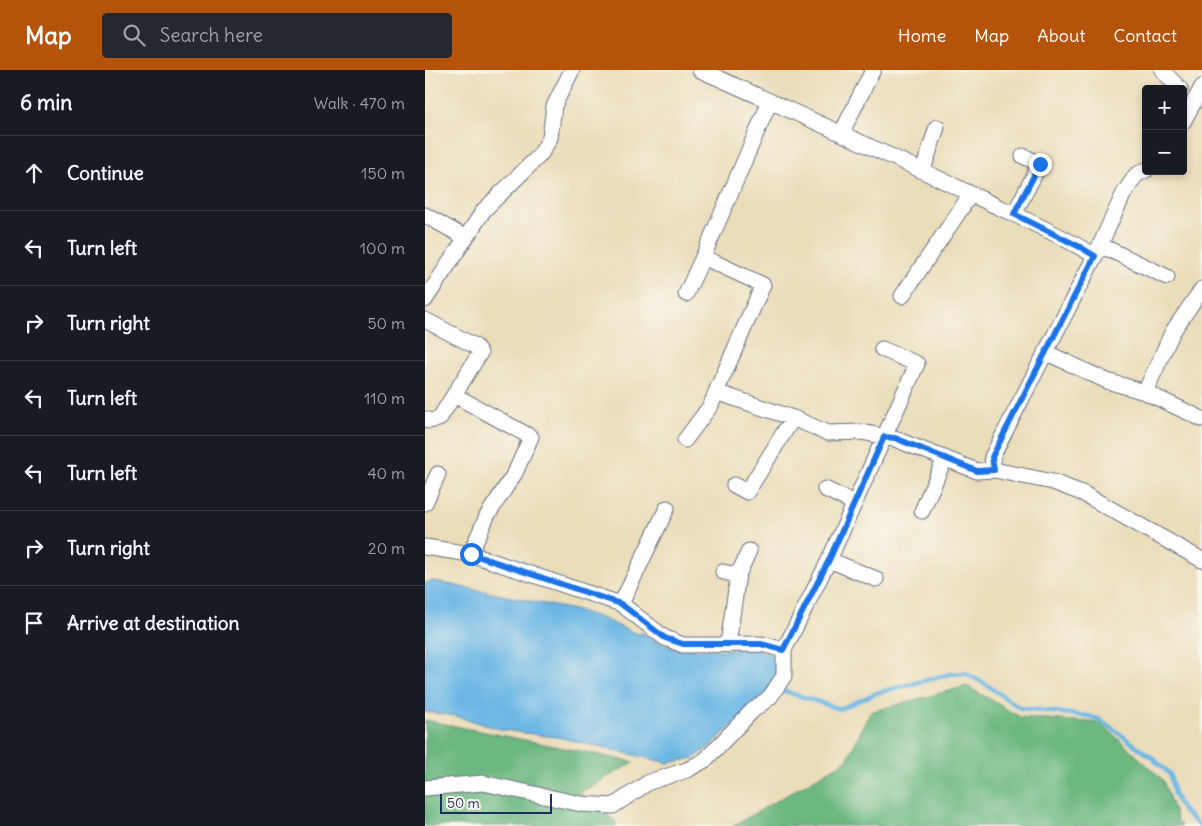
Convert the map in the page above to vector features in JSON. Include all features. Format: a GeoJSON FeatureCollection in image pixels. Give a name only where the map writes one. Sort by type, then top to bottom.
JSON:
{"type":"FeatureCollection","features":[{"type":"Feature","properties":{"kind":"street"},"geometry":{"type":"LineString","coordinates":[[425,300],[485,210],[540,155],[550,138],[555,106],[572,70]]}},
{"type":"Feature","properties":{"kind":"street"},"geometry":{"type":"LineString","coordinates":[[700,70],[842,132],[1080,247],[1097,250],[1167,277]]}},
{"type":"Feature","properties":{"kind":"street"},"geometry":{"type":"LineString","coordinates":[[842,132],[873,70]]}},
{"type":"Feature","properties":{"kind":"street"},"geometry":{"type":"LineString","coordinates":[[1162,70],[1176,85]]}},
{"type":"Feature","properties":{"kind":"street"},"geometry":{"type":"LineString","coordinates":[[1187,118],[1198,106],[1202,87]]}},
{"type":"Feature","properties":{"kind":"street"},"geometry":{"type":"LineString","coordinates":[[1187,96],[1198,106]]}},
{"type":"Feature","properties":{"kind":"street"},"geometry":{"type":"LineString","coordinates":[[686,294],[770,101]]}},
{"type":"Feature","properties":{"kind":"street"},"geometry":{"type":"LineString","coordinates":[[923,170],[937,127]]}},
{"type":"Feature","properties":{"kind":"street"},"geometry":{"type":"LineString","coordinates":[[1014,214],[1040,164],[1023,156]]}},
{"type":"Feature","properties":{"kind":"street"},"geometry":{"type":"LineString","coordinates":[[994,470],[992,457],[1124,193],[1136,175],[1142,172]]}},
{"type":"Feature","properties":{"kind":"street"},"geometry":{"type":"LineString","coordinates":[[902,296],[971,194]]}},
{"type":"Feature","properties":{"kind":"street"},"geometry":{"type":"LineString","coordinates":[[425,215],[466,238]]}},
{"type":"Feature","properties":{"kind":"street"},"geometry":{"type":"LineString","coordinates":[[685,440],[711,404],[763,285],[703,257]]}},
{"type":"Feature","properties":{"kind":"street"},"geometry":{"type":"LineString","coordinates":[[1145,392],[1173,331],[1202,288]]}},
{"type":"Feature","properties":{"kind":"street"},"geometry":{"type":"LineString","coordinates":[[425,320],[475,346],[480,353],[439,419],[425,420]]}},
{"type":"Feature","properties":{"kind":"street"},"geometry":{"type":"LineString","coordinates":[[425,788],[483,783],[581,804],[613,806],[649,782],[687,770],[705,760],[752,711],[770,697],[784,676],[783,650],[829,560],[917,364],[882,349]]}},
{"type":"Feature","properties":{"kind":"street"},"geometry":{"type":"LineString","coordinates":[[1045,352],[1107,380],[1145,392],[1202,419]]}},
{"type":"Feature","properties":{"kind":"street"},"geometry":{"type":"LineString","coordinates":[[716,392],[793,418],[828,433],[862,432],[895,438],[977,471],[994,470],[1053,482],[1082,493],[1202,560]]}},
{"type":"Feature","properties":{"kind":"street"},"geometry":{"type":"LineString","coordinates":[[454,395],[531,437],[515,474],[487,516],[471,554]]}},
{"type":"Feature","properties":{"kind":"street"},"geometry":{"type":"LineString","coordinates":[[734,486],[747,492],[793,418]]}},
{"type":"Feature","properties":{"kind":"street"},"geometry":{"type":"LineString","coordinates":[[922,510],[945,458]]}},
{"type":"Feature","properties":{"kind":"street"},"geometry":{"type":"LineString","coordinates":[[425,503],[438,474]]}},
{"type":"Feature","properties":{"kind":"street"},"geometry":{"type":"LineString","coordinates":[[825,489],[854,503]]}},
{"type":"Feature","properties":{"kind":"street"},"geometry":{"type":"LineString","coordinates":[[621,604],[650,527],[667,508]]}},
{"type":"Feature","properties":{"kind":"street"},"geometry":{"type":"LineString","coordinates":[[425,547],[471,554],[621,604],[665,638],[683,644],[761,644],[783,650]]}},
{"type":"Feature","properties":{"kind":"street"},"geometry":{"type":"LineString","coordinates":[[727,644],[738,576],[749,551]]}},
{"type":"Feature","properties":{"kind":"street"},"geometry":{"type":"LineString","coordinates":[[829,560],[876,579]]}},
{"type":"Feature","properties":{"kind":"street"},"geometry":{"type":"LineString","coordinates":[[723,572],[738,576]]}},
{"type":"Feature","properties":{"kind":"green space"},"geometry":{"type":"Polygon","coordinates":[[[967,686],[1020,717],[1101,723],[1163,780],[1178,822],[1182,826],[733,826],[847,760],[870,712],[967,686]]]}},
{"type":"Feature","properties":{"kind":"green space"},"geometry":{"type":"Polygon","coordinates":[[[425,720],[634,762],[579,793],[616,822],[616,826],[425,826],[425,720]]]}},
{"type":"Feature","properties":{"kind":"water"},"geometry":{"type":"Polygon","coordinates":[[[433,581],[579,611],[601,618],[637,634],[642,633],[676,649],[759,650],[775,657],[779,670],[766,694],[710,746],[694,758],[668,763],[562,738],[503,730],[456,716],[425,712],[425,583],[433,581]]]}},
{"type":"Feature","properties":{"kind":"waterway"},"geometry":{"type":"LineString","coordinates":[[778,689],[840,709],[876,693],[950,674],[964,673],[984,683],[1020,708],[1088,716],[1101,720],[1150,756],[1170,774],[1174,794],[1182,810],[1200,826]]}},
{"type":"Feature","properties":{"kind":"route"},"geometry":{"type":"LineString","coordinates":[[471,554],[621,604],[665,638],[683,644],[761,644],[783,650],[829,560],[884,437],[895,438],[977,471],[994,470],[992,457],[1095,256],[1014,214],[1040,164]]}}]}
